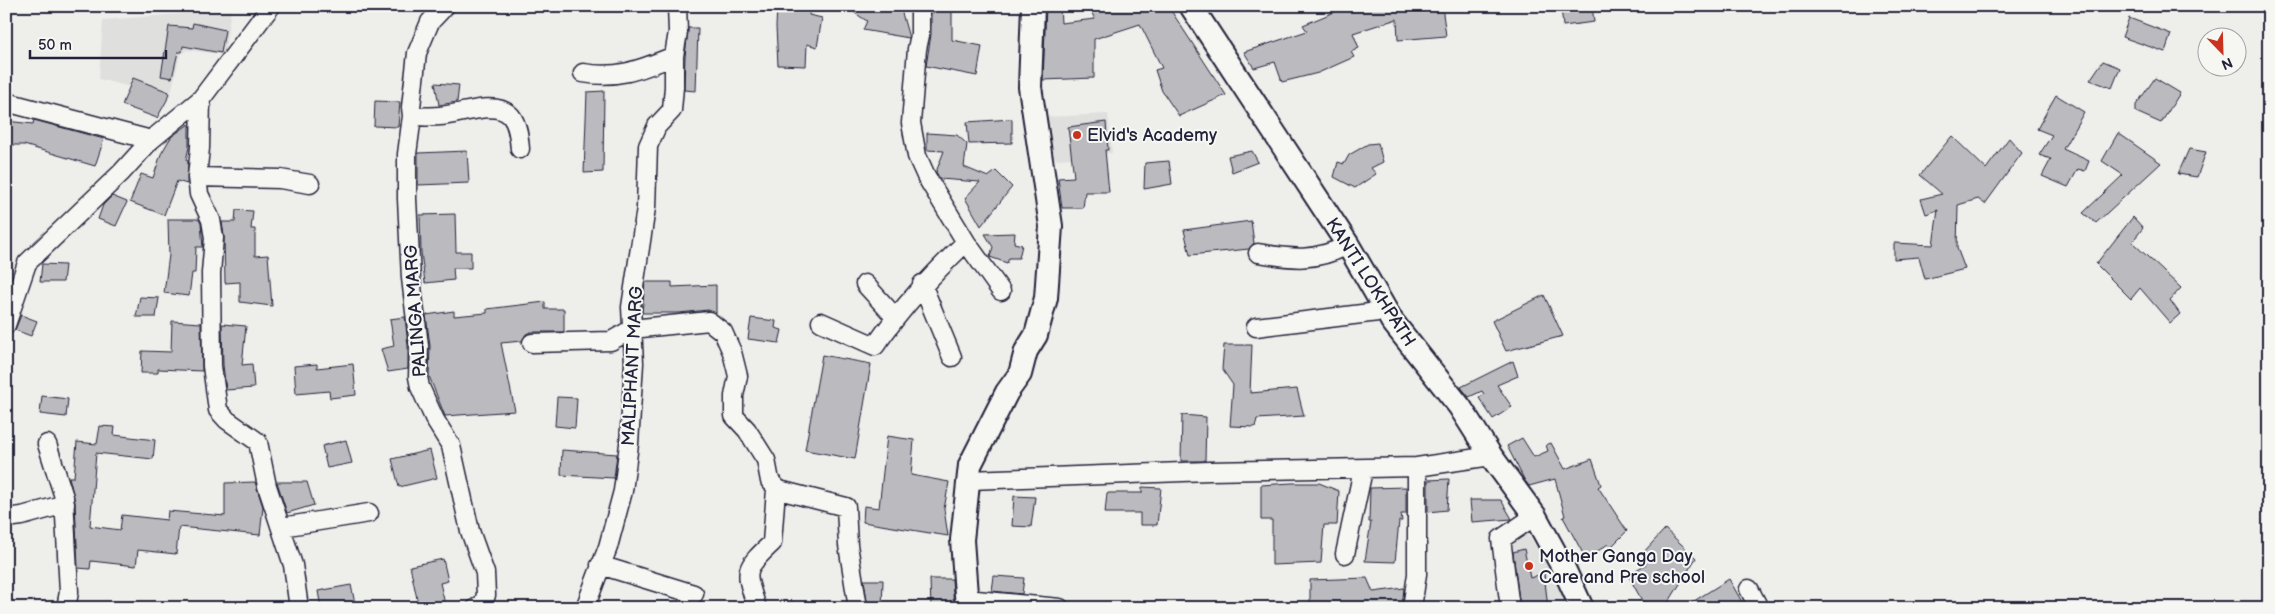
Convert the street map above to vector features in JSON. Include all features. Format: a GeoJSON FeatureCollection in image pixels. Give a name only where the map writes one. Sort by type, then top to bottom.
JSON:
{"type":"FeatureCollection","features":[{"type":"Feature","properties":{"kind":"main road"},"geometry":{"type":"LineString","coordinates":[[966,603],[962,540],[970,465],[1007,392],[1020,374],[1026,351],[1036,334],[1046,298],[1051,226],[1030,88],[1033,6]]}},
{"type":"Feature","properties":{"kind":"main road","name":"KANTI LOKHPATH"},"geometry":{"type":"LineString","coordinates":[[1191,6],[1348,245],[1386,311],[1460,407],[1491,456],[1535,516],[1565,571],[1582,608]]}},
{"type":"Feature","properties":{"kind":"street"},"geometry":{"type":"LineString","coordinates":[[6,325],[27,263],[121,173],[151,140],[201,99],[271,6]]}},
{"type":"Feature","properties":{"kind":"street","name":"PALINGA MARG"},"geometry":{"type":"LineString","coordinates":[[445,6],[430,22],[417,53],[407,154],[406,199],[411,278],[419,346],[418,376],[420,387],[435,420],[450,446],[470,531],[485,573],[486,595],[483,604],[476,608]]}},
{"type":"Feature","properties":{"kind":"street","name":"MALIPHANT MARG"},"geometry":{"type":"LineString","coordinates":[[585,608],[608,547],[623,491],[629,444],[634,363],[631,308],[646,208],[648,146],[657,126],[672,110],[674,56],[678,32],[677,6]]}},
{"type":"Feature","properties":{"kind":"street"},"geometry":{"type":"LineString","coordinates":[[920,6],[920,35],[917,49],[911,123],[913,140],[926,176],[966,242],[1001,291]]}},
{"type":"Feature","properties":{"kind":"street"},"geometry":{"type":"LineString","coordinates":[[583,73],[602,76],[621,75],[674,56]]}},
{"type":"Feature","properties":{"kind":"street"},"geometry":{"type":"LineString","coordinates":[[201,99],[200,148],[196,177],[199,194],[211,220],[214,238],[212,366],[218,410],[227,420],[258,442],[267,486],[293,565],[299,608]]}},
{"type":"Feature","properties":{"kind":"street"},"geometry":{"type":"LineString","coordinates":[[6,102],[151,140]]}},
{"type":"Feature","properties":{"kind":"street"},"geometry":{"type":"LineString","coordinates":[[412,116],[440,116],[488,108],[503,110],[510,116],[517,128],[520,149]]}},
{"type":"Feature","properties":{"kind":"street"},"geometry":{"type":"LineString","coordinates":[[196,177],[280,179],[310,184]]}},
{"type":"Feature","properties":{"kind":"street"},"geometry":{"type":"LineString","coordinates":[[821,322],[875,346],[922,284],[966,242]]}},
{"type":"Feature","properties":{"kind":"street"},"geometry":{"type":"LineString","coordinates":[[1258,253],[1293,259],[1328,255],[1348,245]]}},
{"type":"Feature","properties":{"kind":"street"},"geometry":{"type":"LineString","coordinates":[[865,284],[896,317]]}},
{"type":"Feature","properties":{"kind":"street"},"geometry":{"type":"LineString","coordinates":[[922,284],[952,358]]}},
{"type":"Feature","properties":{"kind":"street"},"geometry":{"type":"LineString","coordinates":[[1256,327],[1386,311]]}},
{"type":"Feature","properties":{"kind":"street"},"geometry":{"type":"LineString","coordinates":[[532,344],[611,341],[632,329],[709,321],[722,332],[732,352],[738,376],[734,396],[734,416],[766,460],[770,481],[776,489],[846,507],[848,544],[858,608]]}},
{"type":"Feature","properties":{"kind":"street"},"geometry":{"type":"LineString","coordinates":[[47,444],[61,484],[65,504],[69,592],[66,608]]}},
{"type":"Feature","properties":{"kind":"street"},"geometry":{"type":"LineString","coordinates":[[969,480],[1199,472],[1417,468],[1491,456]]}},
{"type":"Feature","properties":{"kind":"street"},"geometry":{"type":"LineString","coordinates":[[1412,608],[1417,574],[1417,468]]}},
{"type":"Feature","properties":{"kind":"street"},"geometry":{"type":"LineString","coordinates":[[1345,554],[1363,470]]}},
{"type":"Feature","properties":{"kind":"street"},"geometry":{"type":"LineString","coordinates":[[757,608],[748,578],[751,563],[772,543],[776,489]]}},
{"type":"Feature","properties":{"kind":"street"},"geometry":{"type":"LineString","coordinates":[[6,518],[22,516],[65,504]]}},
{"type":"Feature","properties":{"kind":"street"},"geometry":{"type":"LineString","coordinates":[[282,527],[369,513]]}},
{"type":"Feature","properties":{"kind":"street"},"geometry":{"type":"LineString","coordinates":[[1510,608],[1501,539],[1535,516]]}},
{"type":"Feature","properties":{"kind":"street"},"geometry":{"type":"LineString","coordinates":[[600,565],[694,594]]}},
{"type":"Feature","properties":{"kind":"street"},"geometry":{"type":"LineString","coordinates":[[1749,589],[1759,608]]}},
{"type":"Feature","properties":{"kind":"street"},"geometry":{"type":"LineString","coordinates":[[966,603],[1060,608]]}},
{"type":"Feature","properties":{"kind":"shaded area"},"geometry":{"type":"Polygon","coordinates":[[[231,10],[224,55],[187,50],[180,55],[170,97],[99,79],[103,20],[231,10]]]}},
{"type":"Feature","properties":{"kind":"shaded area","name":"Elvid's Academy"},"geometry":{"type":"Polygon","coordinates":[[[1108,114],[1112,153],[1045,161],[1045,117],[1108,114]]]}},
{"type":"Feature","properties":{"kind":"shaded area","name":"Mother Ganga Day Care and Pre school"},"geometry":{"type":"Polygon","coordinates":[[[1527,534],[1560,578],[1568,608],[1516,608],[1504,542],[1527,534]]]}},
{"type":"Feature","properties":{"kind":"building"},"geometry":{"type":"Polygon","coordinates":[[[777,6],[810,6],[809,15],[822,18],[817,47],[807,44],[806,66],[778,65],[777,6]]]}},
{"type":"Feature","properties":{"kind":"building"},"geometry":{"type":"Polygon","coordinates":[[[844,6],[900,6],[909,38],[863,30],[867,21],[844,6]]]}},
{"type":"Feature","properties":{"kind":"building"},"geometry":{"type":"Polygon","coordinates":[[[931,6],[952,6],[952,40],[982,46],[977,76],[926,66],[931,35],[931,6]]]}},
{"type":"Feature","properties":{"kind":"building"},"geometry":{"type":"Polygon","coordinates":[[[1046,6],[1060,6],[1061,23],[1095,19],[1088,6],[1168,6],[1226,95],[1179,116],[1162,91],[1155,70],[1162,68],[1140,24],[1094,39],[1094,78],[1043,80],[1046,6]]]}},
{"type":"Feature","properties":{"kind":"building"},"geometry":{"type":"Polygon","coordinates":[[[1442,6],[1446,36],[1398,40],[1397,19],[1353,33],[1359,48],[1351,52],[1354,57],[1318,73],[1282,82],[1275,62],[1254,68],[1244,52],[1307,31],[1303,25],[1344,8],[1442,6]]]}},
{"type":"Feature","properties":{"kind":"building"},"geometry":{"type":"Polygon","coordinates":[[[1592,6],[1594,22],[1563,26],[1561,7],[1592,6]]]}},
{"type":"Feature","properties":{"kind":"building"},"geometry":{"type":"Polygon","coordinates":[[[2129,18],[2171,34],[2165,52],[2122,37],[2129,18]]]}},
{"type":"Feature","properties":{"kind":"building"},"geometry":{"type":"Polygon","coordinates":[[[193,23],[225,30],[221,53],[183,46],[182,52],[178,52],[172,78],[161,76],[169,26],[192,28],[193,23]]]}},
{"type":"Feature","properties":{"kind":"building"},"geometry":{"type":"Polygon","coordinates":[[[688,28],[698,28],[696,91],[684,90],[688,28]]]}},
{"type":"Feature","properties":{"kind":"building"},"geometry":{"type":"Polygon","coordinates":[[[2103,61],[2120,68],[2112,88],[2090,80],[2103,61]]]}},
{"type":"Feature","properties":{"kind":"building"},"geometry":{"type":"Polygon","coordinates":[[[133,78],[169,92],[167,100],[157,118],[122,105],[133,78]]]}},
{"type":"Feature","properties":{"kind":"building"},"geometry":{"type":"Polygon","coordinates":[[[2155,78],[2180,93],[2161,123],[2136,112],[2136,105],[2155,78]]]}},
{"type":"Feature","properties":{"kind":"building"},"geometry":{"type":"Polygon","coordinates":[[[435,83],[459,85],[457,102],[439,105],[435,83]]]}},
{"type":"Feature","properties":{"kind":"building"},"geometry":{"type":"Polygon","coordinates":[[[604,91],[603,172],[584,173],[587,92],[604,91]]]}},
{"type":"Feature","properties":{"kind":"building"},"geometry":{"type":"Polygon","coordinates":[[[2056,95],[2084,112],[2063,149],[2089,161],[2085,171],[2078,169],[2068,187],[2042,176],[2051,159],[2039,155],[2052,135],[2037,129],[2056,95]]]}},
{"type":"Feature","properties":{"kind":"building"},"geometry":{"type":"Polygon","coordinates":[[[375,101],[400,102],[398,127],[374,126],[375,101]]]}},
{"type":"Feature","properties":{"kind":"building"},"geometry":{"type":"Polygon","coordinates":[[[1012,119],[1012,143],[969,144],[967,122],[1012,119]]]}},
{"type":"Feature","properties":{"kind":"building"},"geometry":{"type":"Polygon","coordinates":[[[34,120],[104,139],[95,166],[24,145],[6,145],[6,121],[33,124],[34,120]]]}},
{"type":"Feature","properties":{"kind":"building"},"geometry":{"type":"Polygon","coordinates":[[[1106,122],[1108,150],[1105,150],[1109,192],[1085,192],[1083,208],[1062,208],[1058,178],[1074,177],[1068,127],[1106,122]]]}},
{"type":"Feature","properties":{"kind":"building"},"geometry":{"type":"Polygon","coordinates":[[[189,124],[189,147],[186,160],[188,161],[187,184],[177,181],[164,215],[130,202],[141,174],[153,178],[161,154],[171,137],[189,124]]]}},
{"type":"Feature","properties":{"kind":"building"},"geometry":{"type":"Polygon","coordinates":[[[927,133],[957,135],[967,144],[964,167],[988,177],[996,171],[1012,187],[981,226],[965,198],[980,182],[940,179],[936,172],[944,151],[927,150],[927,133]]]}},
{"type":"Feature","properties":{"kind":"building"},"geometry":{"type":"Polygon","coordinates":[[[2118,133],[2161,163],[2096,223],[2083,213],[2123,175],[2102,161],[2118,133]]]}},
{"type":"Feature","properties":{"kind":"building"},"geometry":{"type":"Polygon","coordinates":[[[1952,136],[1986,169],[2009,138],[2022,153],[1985,204],[1978,199],[1958,205],[1957,248],[1965,269],[1925,279],[1919,257],[1894,259],[1894,243],[1933,245],[1938,210],[1926,214],[1921,199],[1942,194],[1920,175],[1952,136]]]}},
{"type":"Feature","properties":{"kind":"building"},"geometry":{"type":"Polygon","coordinates":[[[1378,143],[1383,162],[1371,168],[1376,174],[1355,188],[1334,177],[1338,162],[1344,164],[1349,155],[1368,144],[1378,143]]]}},
{"type":"Feature","properties":{"kind":"building"},"geometry":{"type":"Polygon","coordinates":[[[2189,149],[2206,152],[2197,177],[2178,174],[2189,149]]]}},
{"type":"Feature","properties":{"kind":"building"},"geometry":{"type":"Polygon","coordinates":[[[467,151],[469,183],[418,185],[418,153],[467,151]]]}},
{"type":"Feature","properties":{"kind":"building"},"geometry":{"type":"Polygon","coordinates":[[[1252,151],[1258,162],[1232,172],[1228,156],[1252,151]]]}},
{"type":"Feature","properties":{"kind":"building"},"geometry":{"type":"Polygon","coordinates":[[[1169,161],[1172,184],[1144,189],[1145,163],[1169,161]]]}},
{"type":"Feature","properties":{"kind":"building"},"geometry":{"type":"Polygon","coordinates":[[[112,196],[127,202],[116,226],[98,219],[103,205],[112,196]]]}},
{"type":"Feature","properties":{"kind":"building"},"geometry":{"type":"Polygon","coordinates":[[[236,210],[253,211],[251,229],[255,229],[255,256],[268,255],[272,306],[240,302],[240,282],[225,283],[222,222],[235,222],[236,210]]]}},
{"type":"Feature","properties":{"kind":"building"},"geometry":{"type":"Polygon","coordinates":[[[455,214],[456,252],[471,252],[471,268],[453,268],[454,280],[425,283],[421,252],[420,215],[455,214]]]}},
{"type":"Feature","properties":{"kind":"building"},"geometry":{"type":"Polygon","coordinates":[[[2133,217],[2143,228],[2132,242],[2181,288],[2170,300],[2180,314],[2170,323],[2140,288],[2131,299],[2096,264],[2133,217]]]}},
{"type":"Feature","properties":{"kind":"building"},"geometry":{"type":"Polygon","coordinates":[[[168,219],[198,219],[201,223],[203,247],[196,247],[195,273],[192,273],[189,296],[164,293],[169,255],[168,219]]]}},
{"type":"Feature","properties":{"kind":"building"},"geometry":{"type":"Polygon","coordinates":[[[1251,221],[1254,243],[1249,249],[1190,255],[1184,230],[1251,221]]]}},
{"type":"Feature","properties":{"kind":"building"},"geometry":{"type":"Polygon","coordinates":[[[1015,233],[1014,243],[1022,245],[1019,258],[1009,258],[1007,263],[990,257],[993,247],[985,234],[1015,233]]]}},
{"type":"Feature","properties":{"kind":"building"},"geometry":{"type":"Polygon","coordinates":[[[42,264],[65,265],[63,282],[40,282],[42,264]]]}},
{"type":"Feature","properties":{"kind":"building"},"geometry":{"type":"Polygon","coordinates":[[[645,282],[672,282],[672,287],[716,285],[716,313],[708,310],[679,313],[642,313],[645,282]]]}},
{"type":"Feature","properties":{"kind":"building"},"geometry":{"type":"Polygon","coordinates":[[[1544,295],[1563,336],[1506,351],[1492,321],[1544,295]]]}},
{"type":"Feature","properties":{"kind":"building"},"geometry":{"type":"Polygon","coordinates":[[[140,297],[159,298],[156,317],[136,317],[140,297]]]}},
{"type":"Feature","properties":{"kind":"building"},"geometry":{"type":"Polygon","coordinates":[[[545,302],[545,309],[564,309],[564,332],[531,332],[526,334],[522,341],[501,343],[515,411],[445,416],[429,376],[430,346],[426,315],[454,311],[454,316],[487,313],[487,309],[545,302]]]}},
{"type":"Feature","properties":{"kind":"building"},"geometry":{"type":"Polygon","coordinates":[[[21,315],[37,321],[31,336],[15,330],[21,315]]]}},
{"type":"Feature","properties":{"kind":"building"},"geometry":{"type":"Polygon","coordinates":[[[405,317],[408,369],[388,372],[381,349],[394,346],[390,319],[405,317]]]}},
{"type":"Feature","properties":{"kind":"building"},"geometry":{"type":"Polygon","coordinates":[[[751,318],[776,321],[775,328],[782,330],[779,343],[748,339],[751,318]]]}},
{"type":"Feature","properties":{"kind":"building"},"geometry":{"type":"Polygon","coordinates":[[[172,321],[201,323],[202,371],[158,369],[158,373],[141,373],[142,351],[171,352],[172,321]]]}},
{"type":"Feature","properties":{"kind":"building"},"geometry":{"type":"Polygon","coordinates":[[[222,324],[246,326],[242,365],[252,364],[254,388],[226,390],[222,324]]]}},
{"type":"Feature","properties":{"kind":"building"},"geometry":{"type":"Polygon","coordinates":[[[1224,345],[1252,345],[1250,393],[1297,389],[1304,416],[1257,419],[1255,427],[1230,426],[1233,385],[1222,369],[1224,345]]]}},
{"type":"Feature","properties":{"kind":"building"},"geometry":{"type":"Polygon","coordinates":[[[822,355],[871,364],[855,459],[805,450],[822,355]]]}},
{"type":"Feature","properties":{"kind":"building"},"geometry":{"type":"Polygon","coordinates":[[[1513,361],[1518,376],[1497,385],[1512,407],[1493,419],[1479,398],[1484,394],[1482,391],[1469,397],[1461,387],[1513,361]]]}},
{"type":"Feature","properties":{"kind":"building"},"geometry":{"type":"Polygon","coordinates":[[[317,364],[317,368],[353,364],[356,395],[330,398],[329,391],[296,394],[294,366],[317,364]]]}},
{"type":"Feature","properties":{"kind":"building"},"geometry":{"type":"Polygon","coordinates":[[[42,396],[68,399],[66,417],[40,414],[42,396]]]}},
{"type":"Feature","properties":{"kind":"building"},"geometry":{"type":"Polygon","coordinates":[[[557,397],[577,398],[575,428],[555,426],[557,397]]]}},
{"type":"Feature","properties":{"kind":"building"},"geometry":{"type":"Polygon","coordinates":[[[1182,415],[1206,417],[1205,461],[1181,461],[1182,415]]]}},
{"type":"Feature","properties":{"kind":"building"},"geometry":{"type":"Polygon","coordinates":[[[100,426],[115,427],[114,435],[155,440],[153,459],[96,453],[90,526],[120,530],[122,515],[167,520],[168,511],[225,516],[225,483],[255,482],[263,507],[260,535],[179,527],[176,554],[138,550],[136,566],[91,561],[90,569],[78,568],[75,502],[69,477],[74,477],[77,442],[97,444],[100,426]]]}},
{"type":"Feature","properties":{"kind":"building"},"geometry":{"type":"Polygon","coordinates":[[[887,436],[914,440],[911,475],[949,482],[944,509],[948,536],[863,522],[864,506],[879,508],[887,436]]]}},
{"type":"Feature","properties":{"kind":"building"},"geometry":{"type":"Polygon","coordinates":[[[1522,438],[1534,457],[1548,451],[1546,445],[1551,443],[1565,469],[1592,459],[1601,485],[1598,487],[1627,531],[1610,548],[1608,544],[1586,559],[1563,517],[1565,516],[1555,479],[1529,486],[1525,481],[1507,446],[1522,438]]]}},
{"type":"Feature","properties":{"kind":"building"},"geometry":{"type":"Polygon","coordinates":[[[346,440],[352,463],[327,468],[322,446],[346,440]]]}},
{"type":"Feature","properties":{"kind":"building"},"geometry":{"type":"Polygon","coordinates":[[[430,450],[437,478],[399,487],[392,459],[430,450]]]}},
{"type":"Feature","properties":{"kind":"building"},"geometry":{"type":"Polygon","coordinates":[[[562,450],[617,454],[614,478],[561,475],[562,450]]]}},
{"type":"Feature","properties":{"kind":"building"},"geometry":{"type":"Polygon","coordinates":[[[1449,479],[1447,510],[1428,512],[1428,480],[1449,479]]]}},
{"type":"Feature","properties":{"kind":"building"},"geometry":{"type":"Polygon","coordinates":[[[277,482],[307,482],[314,505],[287,513],[277,482]]]}},
{"type":"Feature","properties":{"kind":"building"},"geometry":{"type":"Polygon","coordinates":[[[1319,483],[1339,491],[1337,525],[1324,525],[1321,563],[1272,565],[1272,520],[1261,520],[1261,485],[1319,483]]]}},
{"type":"Feature","properties":{"kind":"building"},"geometry":{"type":"Polygon","coordinates":[[[1142,487],[1161,488],[1157,525],[1140,525],[1140,513],[1105,513],[1107,493],[1142,493],[1142,487]]]}},
{"type":"Feature","properties":{"kind":"building"},"geometry":{"type":"Polygon","coordinates":[[[1406,487],[1406,514],[1401,514],[1402,521],[1399,521],[1395,562],[1365,561],[1371,522],[1369,522],[1370,488],[1406,487]]]}},
{"type":"Feature","properties":{"kind":"building"},"geometry":{"type":"Polygon","coordinates":[[[1014,496],[1035,497],[1031,527],[1012,526],[1014,496]]]}},
{"type":"Feature","properties":{"kind":"building"},"geometry":{"type":"Polygon","coordinates":[[[1470,500],[1501,500],[1512,519],[1472,522],[1470,500]]]}},
{"type":"Feature","properties":{"kind":"building"},"geometry":{"type":"Polygon","coordinates":[[[1665,529],[1696,558],[1665,608],[1646,608],[1628,575],[1646,564],[1642,554],[1665,529]]]}},
{"type":"Feature","properties":{"kind":"building"},"geometry":{"type":"Polygon","coordinates":[[[1524,549],[1530,578],[1544,573],[1548,608],[1520,608],[1513,552],[1524,549]]]}},
{"type":"Feature","properties":{"kind":"building"},"geometry":{"type":"Polygon","coordinates":[[[443,559],[448,581],[440,583],[446,608],[419,608],[410,566],[443,559]]]}},
{"type":"Feature","properties":{"kind":"building"},"geometry":{"type":"Polygon","coordinates":[[[994,576],[1024,578],[1022,594],[992,591],[994,576]]]}},
{"type":"Feature","properties":{"kind":"building"},"geometry":{"type":"Polygon","coordinates":[[[1367,578],[1373,592],[1404,588],[1402,608],[1310,608],[1310,580],[1367,578]]]}},
{"type":"Feature","properties":{"kind":"building"},"geometry":{"type":"Polygon","coordinates":[[[930,579],[952,579],[954,608],[931,608],[930,579]]]}},
{"type":"Feature","properties":{"kind":"building"},"geometry":{"type":"Polygon","coordinates":[[[1729,579],[1742,602],[1734,608],[1683,608],[1729,579]]]}},
{"type":"Feature","properties":{"kind":"building"},"geometry":{"type":"Polygon","coordinates":[[[864,580],[883,580],[882,608],[868,608],[864,580]]]}},
{"type":"Feature","properties":{"kind":"building"},"geometry":{"type":"Polygon","coordinates":[[[351,585],[356,608],[321,608],[318,591],[351,585]]]}},
{"type":"Feature","properties":{"kind":"place","name":"Elvid's Academy"},"geometry":{"type":"Point","coordinates":[1077,135]}},
{"type":"Feature","properties":{"kind":"place","name":"Mother Ganga Day Care and Pre school"},"geometry":{"type":"Point","coordinates":[1529,566]}}]}
